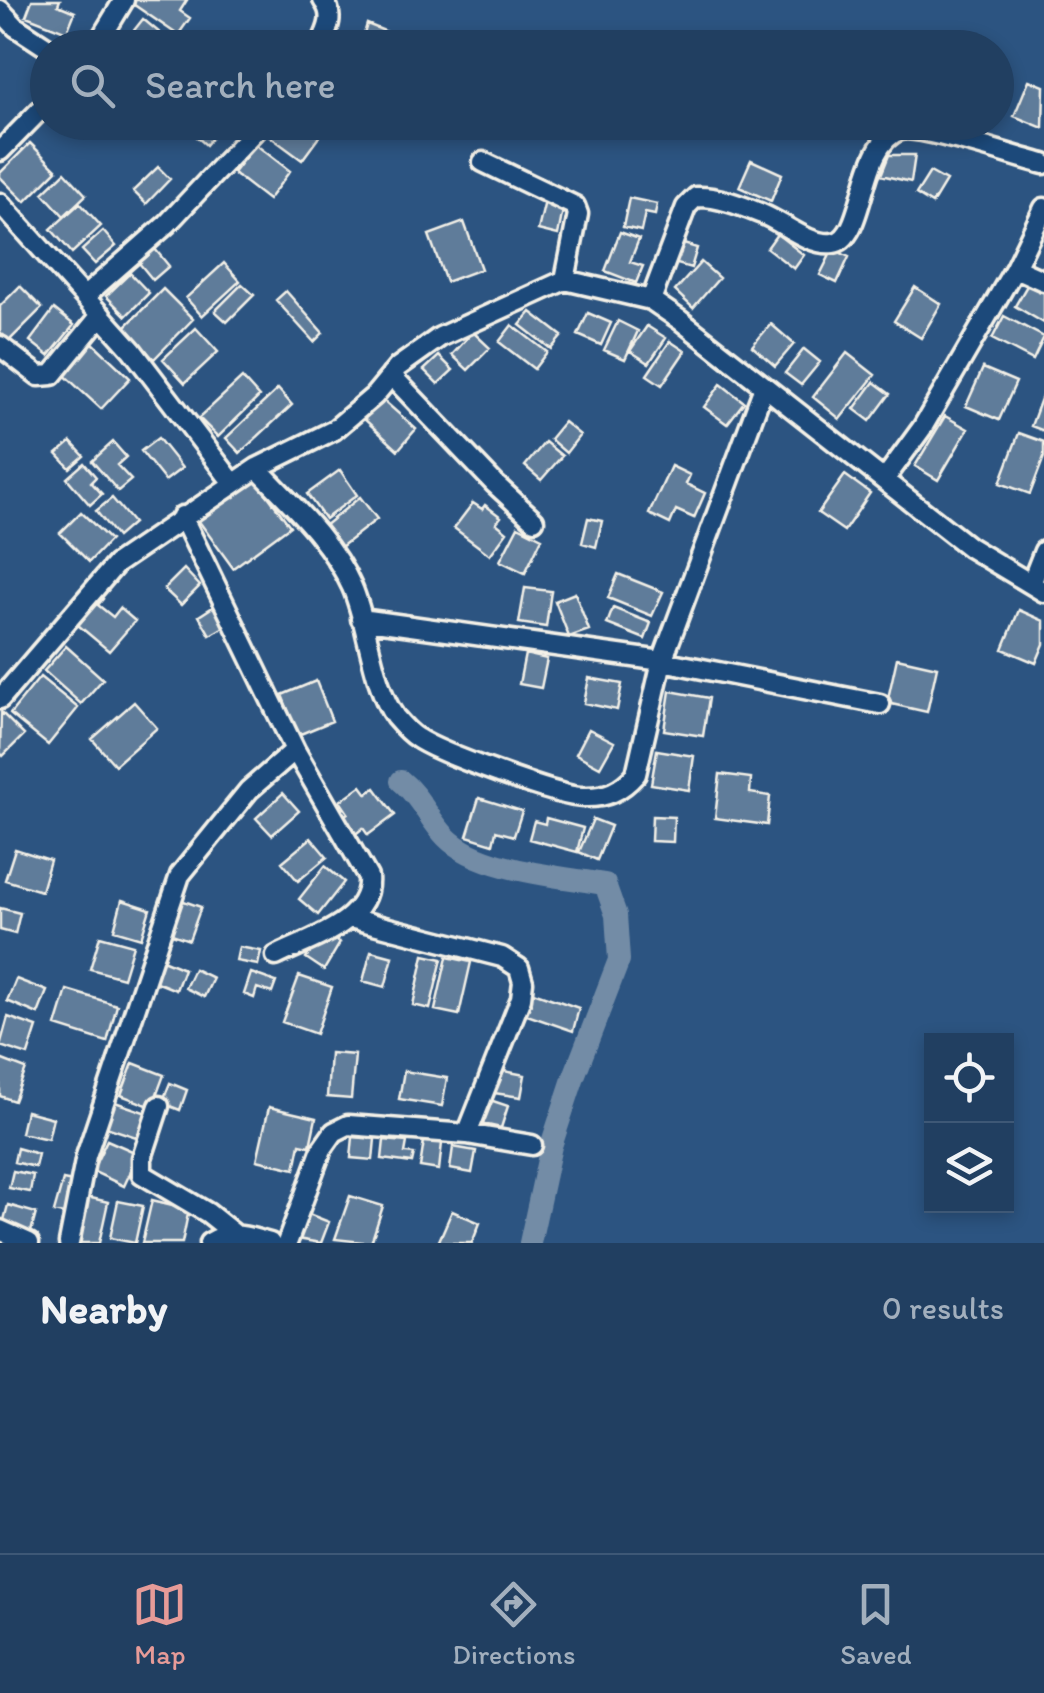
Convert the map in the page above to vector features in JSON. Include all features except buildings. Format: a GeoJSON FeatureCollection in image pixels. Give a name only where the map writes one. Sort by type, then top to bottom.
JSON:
{"type":"FeatureCollection","features":[{"type":"Feature","properties":{"kind":"street"},"geometry":{"type":"LineString","coordinates":[[106,30],[124,0]]}},
{"type":"Feature","properties":{"kind":"street"},"geometry":{"type":"LineString","coordinates":[[323,0],[329,8],[328,30]]}},
{"type":"Feature","properties":{"kind":"street"},"geometry":{"type":"LineString","coordinates":[[0,10],[30,36]]}},
{"type":"Feature","properties":{"kind":"street"},"geometry":{"type":"LineString","coordinates":[[0,150],[30,120]]}},
{"type":"Feature","properties":{"kind":"street"},"geometry":{"type":"LineString","coordinates":[[85,296],[167,224],[246,140]]}},
{"type":"Feature","properties":{"kind":"street"},"geometry":{"type":"LineString","coordinates":[[651,300],[686,206],[696,197],[710,196],[763,214],[818,243],[836,244],[847,236],[853,224],[867,174],[887,140]]}},
{"type":"Feature","properties":{"kind":"street"},"geometry":{"type":"LineString","coordinates":[[954,140],[1044,164]]}},
{"type":"Feature","properties":{"kind":"street"},"geometry":{"type":"LineString","coordinates":[[483,162],[575,206],[578,214],[564,280]]}},
{"type":"Feature","properties":{"kind":"street"},"geometry":{"type":"LineString","coordinates":[[0,202],[101,315],[233,483]]}},
{"type":"Feature","properties":{"kind":"street"},"geometry":{"type":"LineString","coordinates":[[884,480],[922,428],[1015,268],[1044,208]]}},
{"type":"Feature","properties":{"kind":"street"},"geometry":{"type":"LineString","coordinates":[[1015,268],[1044,280]]}},
{"type":"Feature","properties":{"kind":"street"},"geometry":{"type":"LineString","coordinates":[[0,698],[116,564],[257,468],[334,430],[374,396],[391,375],[440,337],[564,280],[651,300],[969,547],[1038,588],[1044,551]]}},
{"type":"Feature","properties":{"kind":"street"},"geometry":{"type":"LineString","coordinates":[[0,346],[39,376],[52,375],[101,315]]}},
{"type":"Feature","properties":{"kind":"street"},"geometry":{"type":"LineString","coordinates":[[391,375],[534,520]]}},
{"type":"Feature","properties":{"kind":"street"},"geometry":{"type":"LineString","coordinates":[[257,468],[317,532],[352,588],[394,716],[417,738],[458,758],[578,798],[605,796],[623,788],[636,774],[662,661],[764,387]]}},
{"type":"Feature","properties":{"kind":"street"},"geometry":{"type":"LineString","coordinates":[[182,516],[295,750],[368,877],[369,890],[363,904],[350,918],[276,956]]}},
{"type":"Feature","properties":{"kind":"street"},"geometry":{"type":"LineString","coordinates":[[360,619],[662,661],[880,704]]}},
{"type":"Feature","properties":{"kind":"street"},"geometry":{"type":"LineString","coordinates":[[69,1243],[86,1156],[180,874],[249,790],[295,750]]}},
{"type":"Feature","properties":{"kind":"street"},"geometry":{"type":"LineString","coordinates":[[350,918],[502,957],[519,968],[523,982],[521,998],[467,1134]]}},
{"type":"Feature","properties":{"kind":"street"},"geometry":{"type":"LineString","coordinates":[[160,1106],[142,1158],[142,1174],[208,1213],[233,1234]]}},
{"type":"Feature","properties":{"kind":"street"},"geometry":{"type":"LineString","coordinates":[[287,1243],[322,1149],[334,1132],[348,1125],[467,1134],[532,1144]]}},
{"type":"Feature","properties":{"kind":"street"},"geometry":{"type":"LineString","coordinates":[[0,1230],[29,1243]]}},
{"type":"Feature","properties":{"kind":"street"},"geometry":{"type":"LineString","coordinates":[[209,1243],[221,1235],[233,1234],[270,1243]]}},
{"type":"Feature","properties":{"kind":"waterway"},"geometry":{"type":"LineString","coordinates":[[401,781],[446,837],[460,848],[499,865],[605,884],[616,915],[619,960],[551,1146],[530,1243]]}}]}
